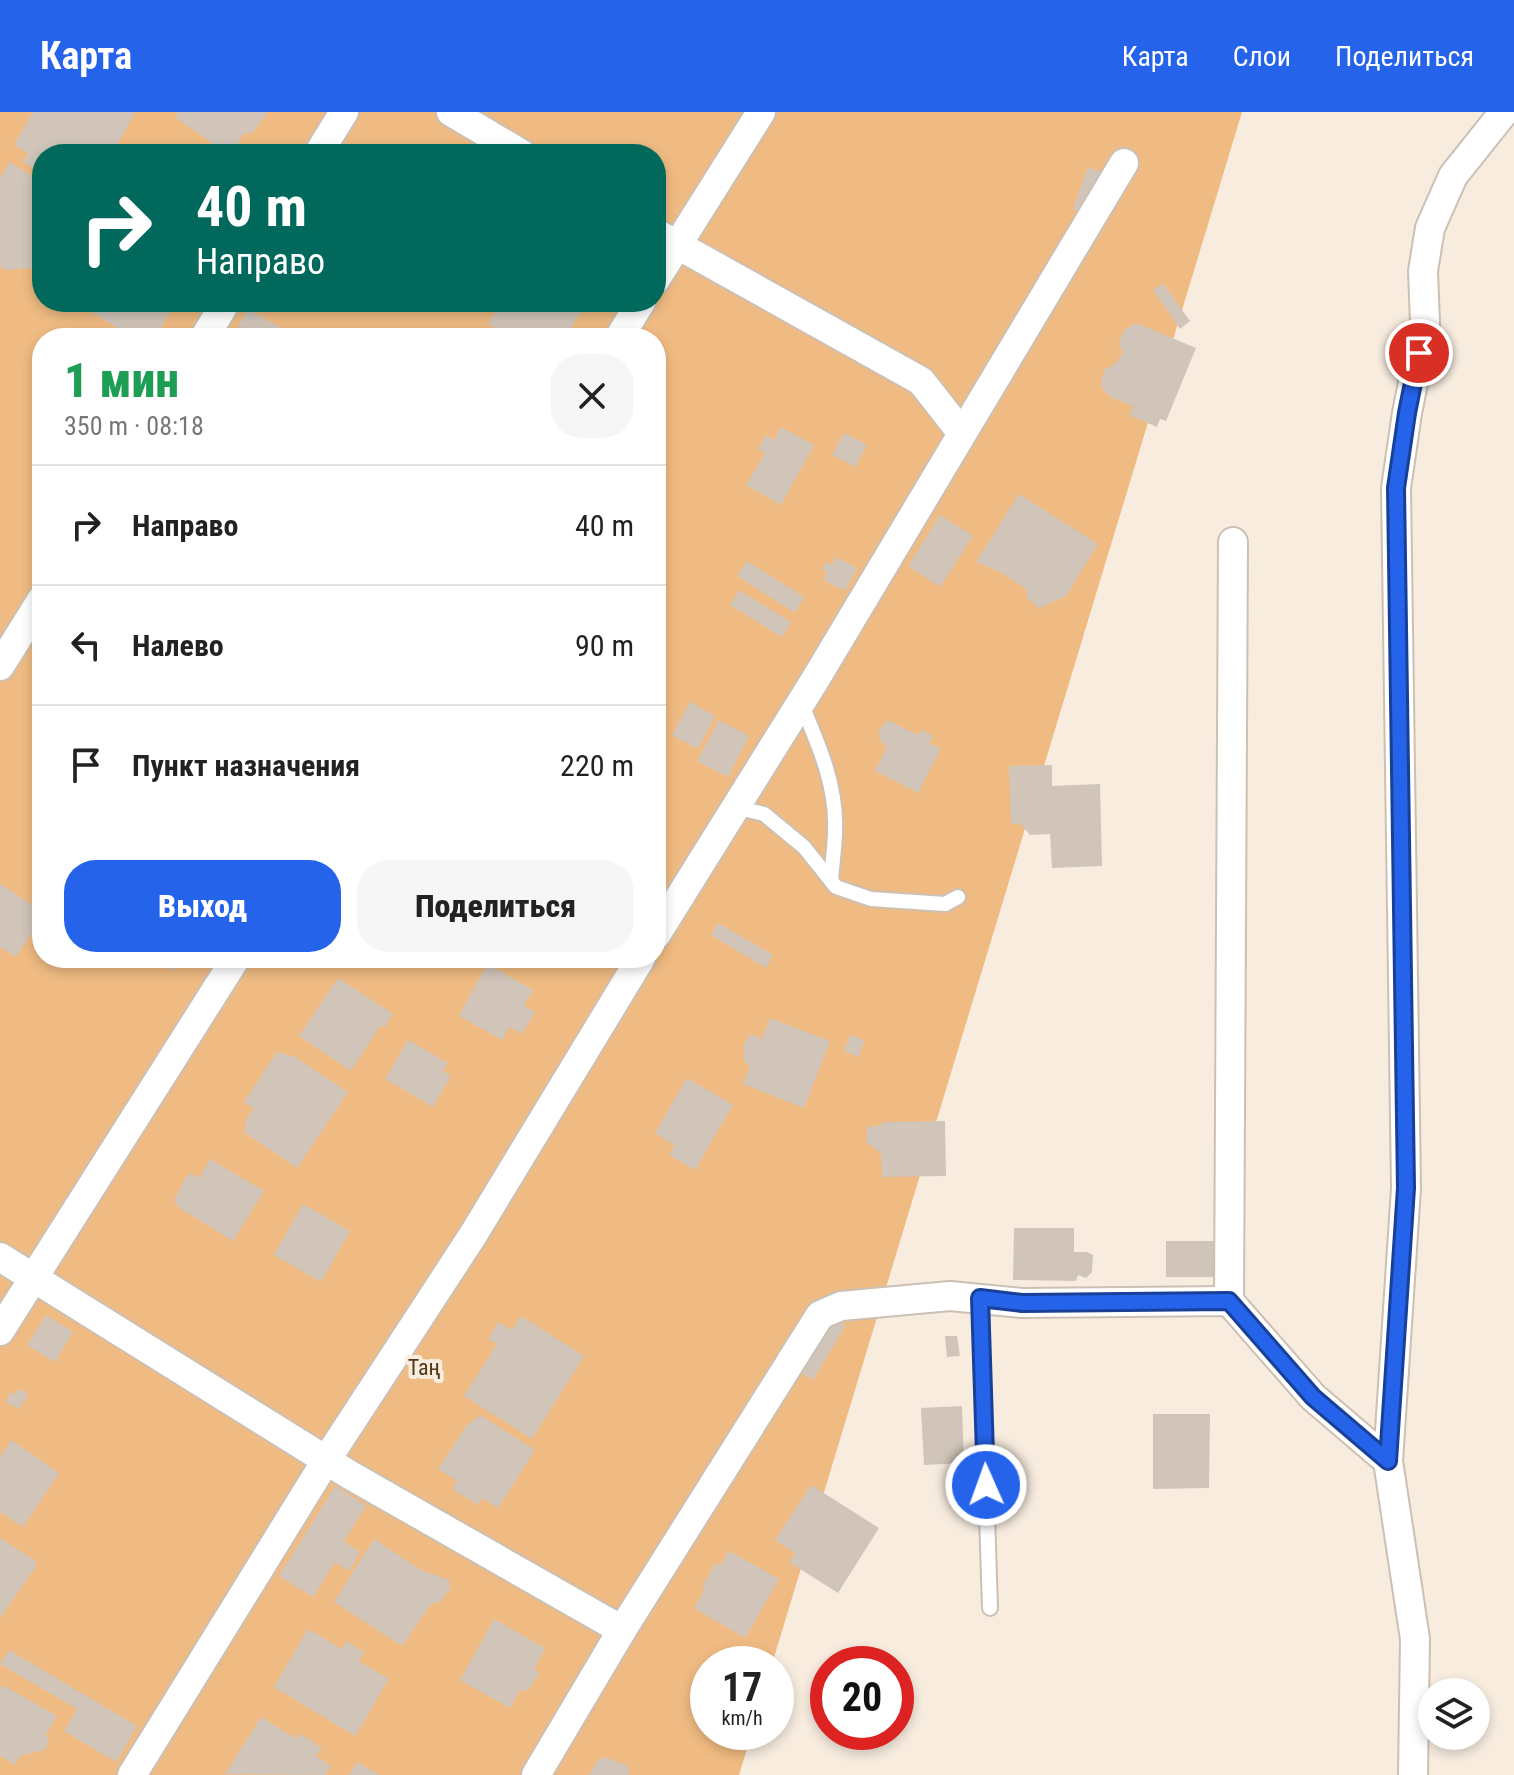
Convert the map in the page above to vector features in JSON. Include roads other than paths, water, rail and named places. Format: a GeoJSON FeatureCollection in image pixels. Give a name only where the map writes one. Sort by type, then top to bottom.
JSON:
{"type":"FeatureCollection","features":[{"type":"Feature","properties":{"kind":"street"},"geometry":{"type":"LineString","coordinates":[[324,144],[344,112]]}},
{"type":"Feature","properties":{"kind":"street"},"geometry":{"type":"LineString","coordinates":[[451,112],[505,144]]}},
{"type":"Feature","properties":{"kind":"street"},"geometry":{"type":"LineString","coordinates":[[761,112],[666,240],[921,381],[961,432]]}},
{"type":"Feature","properties":{"kind":"street"},"geometry":{"type":"LineString","coordinates":[[1413,1775],[1415,1639],[1388,1461],[1406,1188],[1396,488],[1425,323],[1423,271],[1430,228],[1453,176],[1504,112]]}},
{"type":"Feature","properties":{"kind":"street"},"geometry":{"type":"LineString","coordinates":[[666,919],[801,702],[1124,163]]}},
{"type":"Feature","properties":{"kind":"street"},"geometry":{"type":"LineString","coordinates":[[1233,542],[1229,1301],[1313,1397],[1388,1461]]}},
{"type":"Feature","properties":{"kind":"street"},"geometry":{"type":"LineString","coordinates":[[0,665],[32,615]]}},
{"type":"Feature","properties":{"kind":"street"},"geometry":{"type":"LineString","coordinates":[[0,1331],[230,968]]}},
{"type":"Feature","properties":{"kind":"street"},"geometry":{"type":"LineString","coordinates":[[132,1775],[327,1459],[473,1235],[635,968]]}},
{"type":"Feature","properties":{"kind":"street"},"geometry":{"type":"LineString","coordinates":[[0,1257],[350,1475],[622,1630]]}},
{"type":"Feature","properties":{"kind":"street"},"geometry":{"type":"LineString","coordinates":[[536,1775],[622,1630],[820,1315],[841,1306],[950,1296],[1022,1303],[1229,1301]]}},
{"type":"Feature","properties":{"kind":"lane"},"geometry":{"type":"LineString","coordinates":[[801,702],[829,780],[836,827],[831,881]]}},
{"type":"Feature","properties":{"kind":"lane"},"geometry":{"type":"LineString","coordinates":[[735,807],[764,814],[804,847],[836,887],[871,899],[945,904],[958,897]]}},
{"type":"Feature","properties":{"kind":"lane"},"geometry":{"type":"LineString","coordinates":[[980,1298],[990,1608]]}},
{"type":"Feature","properties":{"kind":"park label","name":"Таң"},"geometry":{"type":"Point","coordinates":[424,1367]}}]}
